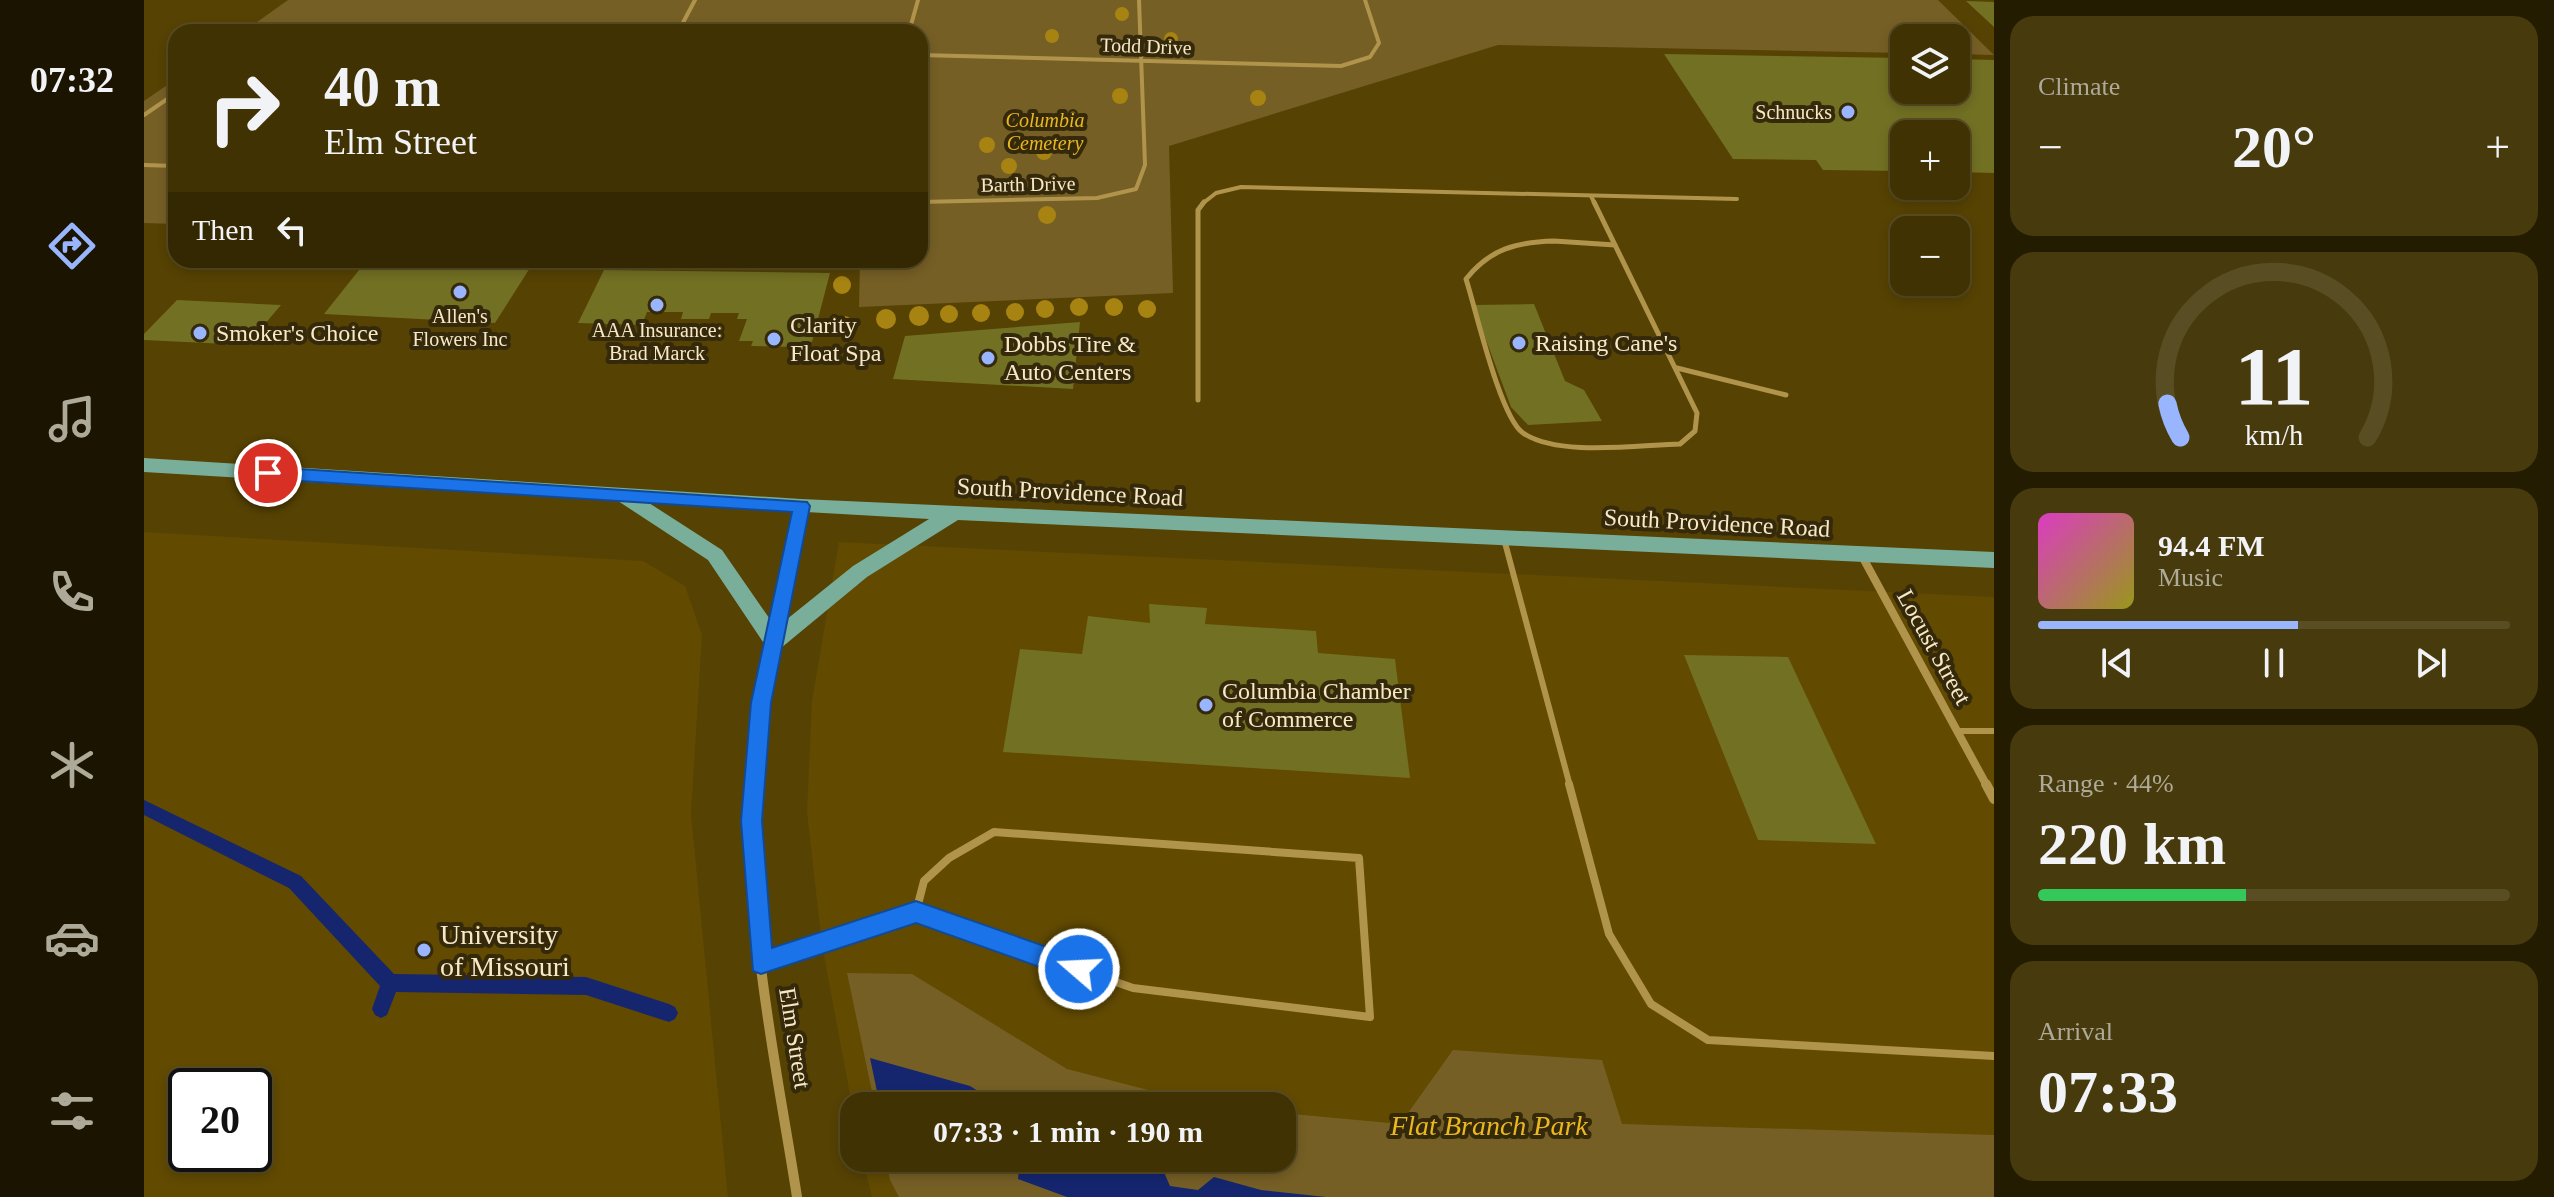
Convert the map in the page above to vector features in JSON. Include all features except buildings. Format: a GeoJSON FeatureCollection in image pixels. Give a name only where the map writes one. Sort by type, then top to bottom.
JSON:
{"type":"FeatureCollection","features":[{"type":"Feature","properties":{"kind":"main road","name":"South Providence Road"},"geometry":{"type":"LineString","coordinates":[[144,465],[801,506],[1994,560]]}},
{"type":"Feature","properties":{"kind":"main road"},"geometry":{"type":"LineString","coordinates":[[622,495],[715,555],[774,642],[820,597],[905,541],[955,513]]}},
{"type":"Feature","properties":{"kind":"street","name":"Elm Street"},"geometry":{"type":"LineString","coordinates":[[797,1197],[761,963],[752,821],[761,703],[801,506]]}},
{"type":"Feature","properties":{"kind":"street","name":"Locust Street"},"geometry":{"type":"LineString","coordinates":[[1862,556],[1994,799]]}},
{"type":"Feature","properties":{"kind":"lane"},"geometry":{"type":"LineString","coordinates":[[682,24],[695,0]]}},
{"type":"Feature","properties":{"kind":"lane"},"geometry":{"type":"LineString","coordinates":[[911,24],[918,0]]}},
{"type":"Feature","properties":{"kind":"lane"},"geometry":{"type":"LineString","coordinates":[[1139,0],[1141,58]]}},
{"type":"Feature","properties":{"kind":"lane","name":"Todd Drive"},"geometry":{"type":"LineString","coordinates":[[928,55],[1141,58],[1341,66],[1370,57],[1379,43],[1365,0]]}},
{"type":"Feature","properties":{"kind":"lane","name":"Barth Drive"},"geometry":{"type":"LineString","coordinates":[[928,202],[1097,198],[1136,189],[1145,165],[1141,58]]}},
{"type":"Feature","properties":{"kind":"lane"},"geometry":{"type":"LineString","coordinates":[[144,115],[168,98]]}},
{"type":"Feature","properties":{"kind":"lane"},"geometry":{"type":"LineString","coordinates":[[144,165],[168,166]]}},
{"type":"Feature","properties":{"kind":"lane"},"geometry":{"type":"LineString","coordinates":[[1198,400],[1198,210],[1205,199],[1221,190],[1241,187],[1737,199]]}},
{"type":"Feature","properties":{"kind":"lane"},"geometry":{"type":"LineString","coordinates":[[1591,196],[1616,245],[1677,368],[1697,413],[1695,431],[1680,444],[1543,441],[1522,433],[1508,415],[1466,279],[1475,264],[1494,249],[1512,243],[1616,245]]}},
{"type":"Feature","properties":{"kind":"lane"},"geometry":{"type":"LineString","coordinates":[[1677,368],[1786,395]]}},
{"type":"Feature","properties":{"kind":"lane"},"geometry":{"type":"LineString","coordinates":[[1504,538],[1609,934],[1651,1004],[1708,1040],[1994,1056]]}},
{"type":"Feature","properties":{"kind":"lane"},"geometry":{"type":"LineString","coordinates":[[1957,731],[1994,731]]}},
{"type":"Feature","properties":{"kind":"lane"},"geometry":{"type":"LineString","coordinates":[[761,963],[916,912],[1133,988],[1370,1017],[1359,858],[994,832],[949,858],[924,881],[916,912]]}},
{"type":"Feature","properties":{"kind":"shaded area","name":"University of Missouri"},"geometry":{"type":"Polygon","coordinates":[[[144,532],[643,561],[685,586],[702,635],[691,814],[728,1197],[144,1197],[144,532]]]}},
{"type":"Feature","properties":{"kind":"shaded area"},"geometry":{"type":"Polygon","coordinates":[[[839,542],[1994,597],[1994,1197],[872,1197],[866,1172],[1296,1172],[1296,1092],[850,1092],[822,945],[807,812],[812,701],[839,542]]]}},
{"type":"Feature","properties":{"kind":"shaded area"},"geometry":{"type":"Polygon","coordinates":[[[870,1058],[970,1086],[980,1092],[877,1092],[870,1058]]]}},
{"type":"Feature","properties":{"kind":"shaded area"},"geometry":{"type":"Polygon","coordinates":[[[1019,1172],[1164,1172],[1170,1186],[1198,1190],[1214,1177],[1261,1190],[1326,1197],[1067,1197],[1018,1179],[1019,1172]]]}},
{"type":"Feature","properties":{"kind":"green space","name":"Columbia Cemetery"},"geometry":{"type":"Polygon","coordinates":[[[288,0],[1938,0],[1962,24],[1890,24],[1890,53],[1498,45],[1169,146],[1173,293],[859,307],[860,268],[928,268],[928,24],[254,24],[288,0]]]}},
{"type":"Feature","properties":{"kind":"green space","name":"Columbia Cemetery"},"geometry":{"type":"Polygon","coordinates":[[[1970,31],[1994,55],[1970,54],[1970,31]]]}},
{"type":"Feature","properties":{"kind":"green space"},"geometry":{"type":"Polygon","coordinates":[[[168,84],[168,224],[144,223],[144,101],[168,84]]]}},
{"type":"Feature","properties":{"kind":"green space"},"geometry":{"type":"Polygon","coordinates":[[[847,973],[912,974],[1067,1069],[1156,1092],[872,1092],[847,973]]]}},
{"type":"Feature","properties":{"kind":"green space","name":"Flat Branch Park"},"geometry":{"type":"Polygon","coordinates":[[[1453,1050],[1602,1060],[1622,1124],[1994,1135],[1994,1197],[899,1197],[889,1172],[1296,1172],[1296,1114],[1400,1124],[1453,1050]]]}},
{"type":"Feature","properties":{"kind":"waterway"},"geometry":{"type":"LineString","coordinates":[[144,807],[295,882],[390,983]]}},
{"type":"Feature","properties":{"kind":"waterway"},"geometry":{"type":"LineString","coordinates":[[381,1009],[390,983]]}},
{"type":"Feature","properties":{"kind":"waterway"},"geometry":{"type":"LineString","coordinates":[[390,983],[586,986],[669,1013]]}},
{"type":"Feature","properties":{"kind":"place","name":"Schnucks"},"geometry":{"type":"Point","coordinates":[1848,112]}},
{"type":"Feature","properties":{"kind":"place","name":"Allen's Flowers Inc"},"geometry":{"type":"Point","coordinates":[460,292]}},
{"type":"Feature","properties":{"kind":"place","name":"AAA Insurance: Brad Marck"},"geometry":{"type":"Point","coordinates":[657,305]}},
{"type":"Feature","properties":{"kind":"place","name":"Smoker's Choice"},"geometry":{"type":"Point","coordinates":[200,333]}},
{"type":"Feature","properties":{"kind":"place","name":"Clarity Float Spa"},"geometry":{"type":"Point","coordinates":[774,339]}},
{"type":"Feature","properties":{"kind":"place","name":"Raising Cane's"},"geometry":{"type":"Point","coordinates":[1519,343]}},
{"type":"Feature","properties":{"kind":"place","name":"Dobbs Tire & Auto Centers"},"geometry":{"type":"Point","coordinates":[988,358]}},
{"type":"Feature","properties":{"kind":"place","name":"Columbia Chamber of Commerce"},"geometry":{"type":"Point","coordinates":[1206,705]}},
{"type":"Feature","properties":{"kind":"place","name":"University of Missouri"},"geometry":{"type":"Point","coordinates":[424,950]}},
{"type":"Feature","properties":{"kind":"route"},"geometry":{"type":"LineString","coordinates":[[268,473],[801,506],[761,703],[752,821],[761,963],[916,912],[1079,969]]}}]}
